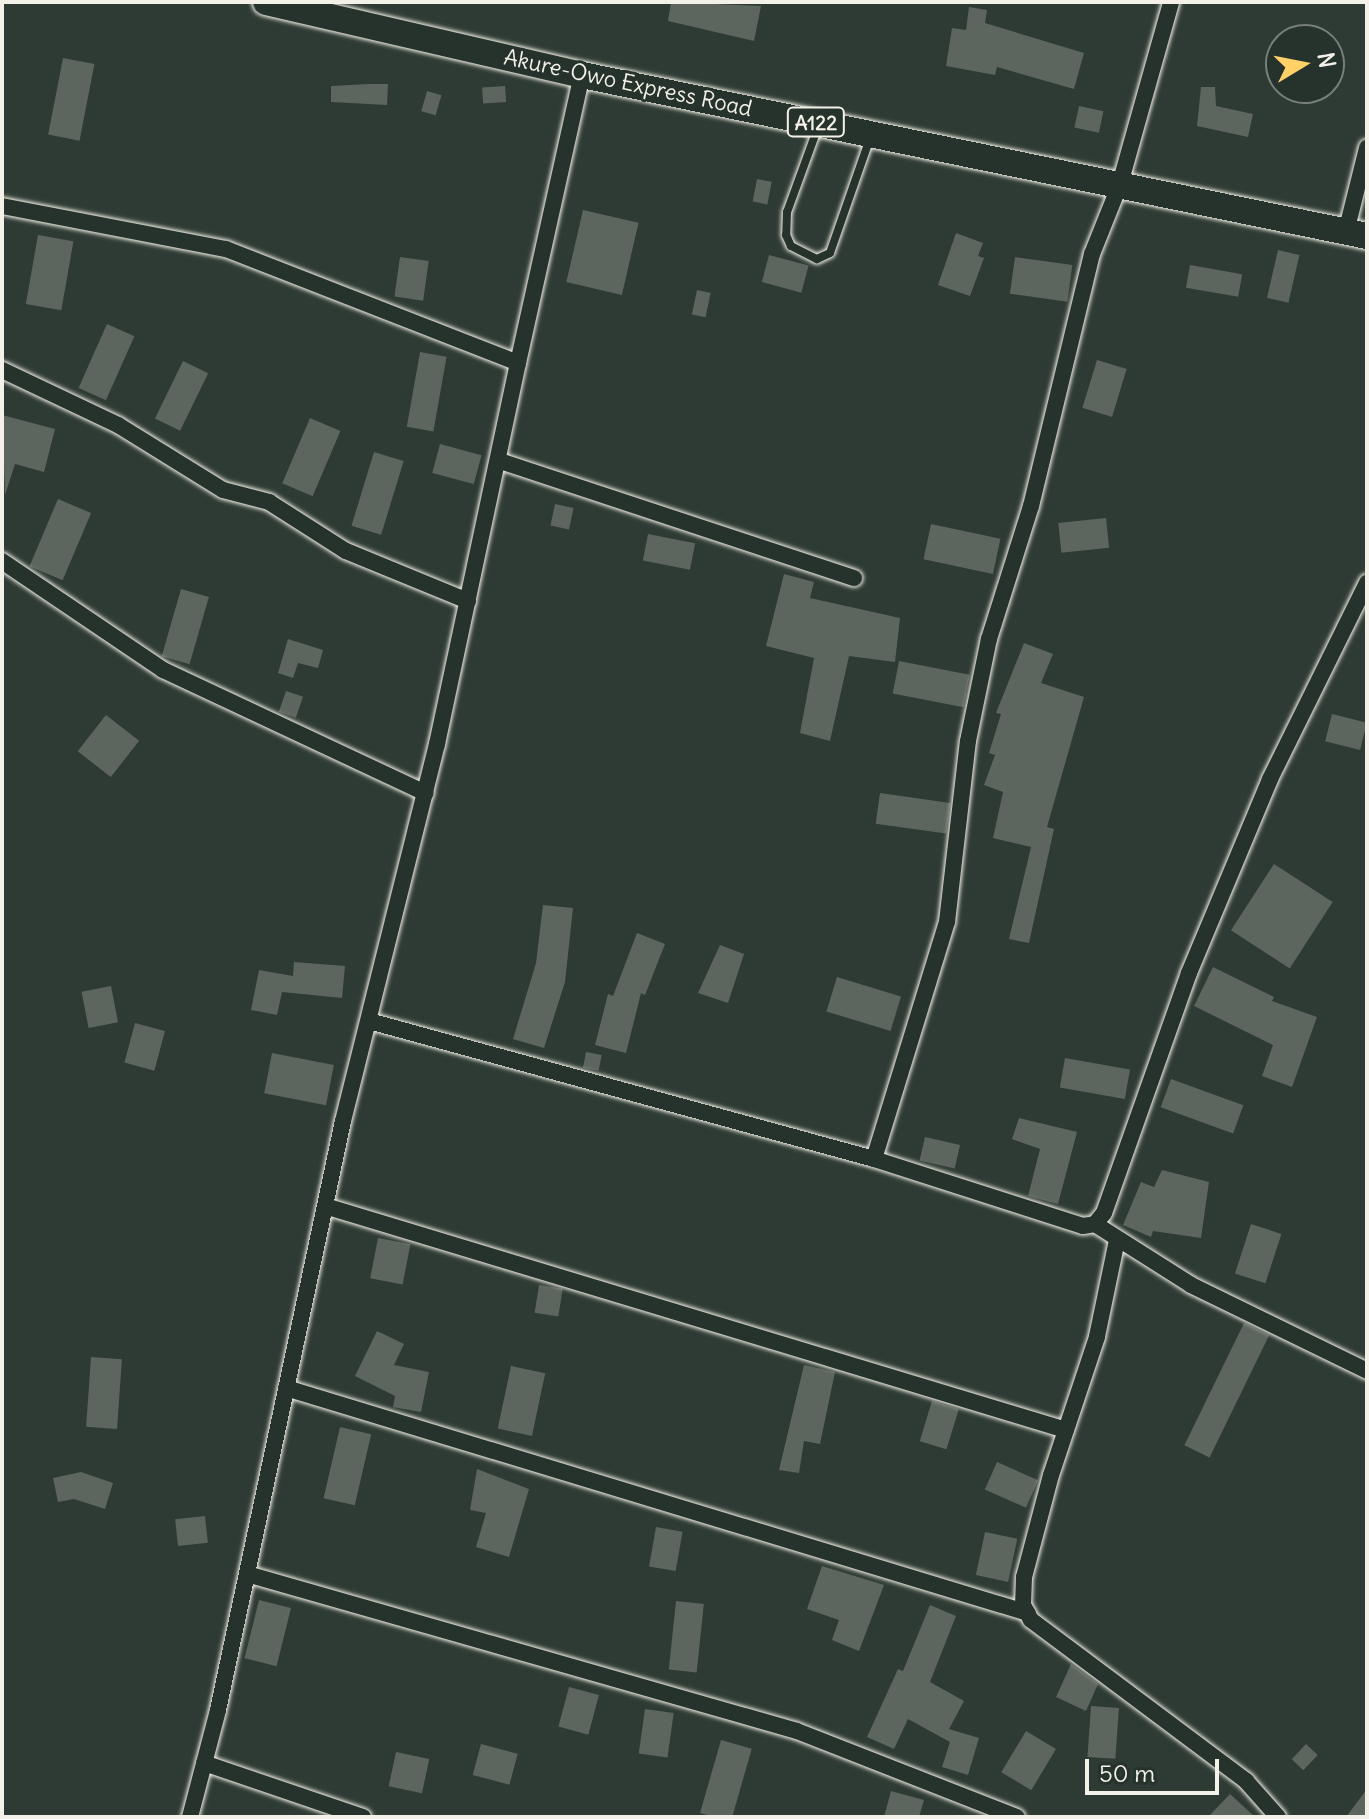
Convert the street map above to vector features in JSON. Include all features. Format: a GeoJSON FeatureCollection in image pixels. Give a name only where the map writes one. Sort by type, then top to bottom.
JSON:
{"type":"FeatureCollection","features":[{"type":"Feature","properties":{"kind":"highway","name":"Akure-Owo Express Road"},"geometry":{"type":"LineString","coordinates":[[266,2],[342,10],[582,75],[1356,234]]}},
{"type":"Feature","properties":{"kind":"street"},"geometry":{"type":"LineString","coordinates":[[874,1159],[947,922],[968,741],[989,639],[1031,506],[1092,254],[1120,184],[1171,2]]}},
{"type":"Feature","properties":{"kind":"street"},"geometry":{"type":"LineString","coordinates":[[190,1817],[247,1574],[325,1206],[426,793],[582,75]]}},
{"type":"Feature","properties":{"kind":"street"},"geometry":{"type":"LineString","coordinates":[[1356,234],[1367,148]]}},
{"type":"Feature","properties":{"kind":"street"},"geometry":{"type":"LineString","coordinates":[[2,206],[226,249],[518,363]]}},
{"type":"Feature","properties":{"kind":"street"},"geometry":{"type":"LineString","coordinates":[[2,370],[118,425],[223,490],[269,502],[346,551],[468,601]]}},
{"type":"Feature","properties":{"kind":"street"},"geometry":{"type":"LineString","coordinates":[[500,461],[854,578]]}},
{"type":"Feature","properties":{"kind":"street"},"geometry":{"type":"LineString","coordinates":[[2,561],[176,677],[426,793]]}},
{"type":"Feature","properties":{"kind":"street"},"geometry":{"type":"LineString","coordinates":[[369,1021],[874,1159],[1083,1226],[1095,1224],[1104,1213],[1189,973],[1270,779],[1367,583]]}},
{"type":"Feature","properties":{"kind":"street"},"geometry":{"type":"LineString","coordinates":[[325,1206],[1066,1430]]}},
{"type":"Feature","properties":{"kind":"street"},"geometry":{"type":"LineString","coordinates":[[1095,1224],[1191,1285],[1367,1371]]}},
{"type":"Feature","properties":{"kind":"street"},"geometry":{"type":"LineString","coordinates":[[1028,1613],[1024,1577],[1066,1430],[1097,1337],[1117,1240]]}},
{"type":"Feature","properties":{"kind":"street"},"geometry":{"type":"LineString","coordinates":[[286,1388],[1028,1613],[1246,1781],[1278,1817]]}},
{"type":"Feature","properties":{"kind":"street"},"geometry":{"type":"LineString","coordinates":[[247,1574],[797,1731],[1017,1817]]}},
{"type":"Feature","properties":{"kind":"street"},"geometry":{"type":"LineString","coordinates":[[204,1763],[363,1817]]}},
{"type":"Feature","properties":{"kind":"lane"},"geometry":{"type":"LineString","coordinates":[[819,123],[787,212],[786,235],[791,246],[817,259],[830,253],[871,134]]}},
{"type":"Feature","properties":{"kind":"building"},"geometry":{"type":"Polygon","coordinates":[[[671,2],[761,6],[754,41],[668,21],[671,2]]]}},
{"type":"Feature","properties":{"kind":"building"},"geometry":{"type":"Polygon","coordinates":[[[969,7],[987,10],[985,23],[1084,53],[1074,89],[997,67],[995,75],[946,66],[952,28],[966,30],[969,7]]]}},
{"type":"Feature","properties":{"kind":"building"},"geometry":{"type":"Polygon","coordinates":[[[63,58],[94,64],[80,141],[48,135],[63,58]]]}},
{"type":"Feature","properties":{"kind":"building"},"geometry":{"type":"Polygon","coordinates":[[[388,84],[387,105],[331,102],[331,86],[388,84]]]}},
{"type":"Feature","properties":{"kind":"building"},"geometry":{"type":"Polygon","coordinates":[[[505,86],[506,102],[483,104],[482,88],[505,86]]]}},
{"type":"Feature","properties":{"kind":"building"},"geometry":{"type":"Polygon","coordinates":[[[1201,87],[1215,87],[1216,106],[1253,114],[1248,137],[1197,126],[1201,87]]]}},
{"type":"Feature","properties":{"kind":"building"},"geometry":{"type":"Polygon","coordinates":[[[427,91],[441,95],[436,115],[421,111],[427,91]]]}},
{"type":"Feature","properties":{"kind":"building"},"geometry":{"type":"Polygon","coordinates":[[[1079,106],[1103,111],[1099,133],[1074,128],[1079,106]]]}},
{"type":"Feature","properties":{"kind":"building"},"geometry":{"type":"Polygon","coordinates":[[[757,179],[772,182],[767,204],[753,202],[757,179]]]}},
{"type":"Feature","properties":{"kind":"building"},"geometry":{"type":"Polygon","coordinates":[[[583,210],[639,223],[622,295],[566,282],[583,210]]]}},
{"type":"Feature","properties":{"kind":"building"},"geometry":{"type":"Polygon","coordinates":[[[956,233],[983,243],[978,256],[984,258],[970,296],[938,285],[956,233]]]}},
{"type":"Feature","properties":{"kind":"building"},"geometry":{"type":"Polygon","coordinates":[[[38,235],[73,241],[61,310],[26,304],[38,235]]]}},
{"type":"Feature","properties":{"kind":"building"},"geometry":{"type":"Polygon","coordinates":[[[1278,250],[1299,255],[1288,303],[1267,298],[1278,250]]]}},
{"type":"Feature","properties":{"kind":"building"},"geometry":{"type":"Polygon","coordinates":[[[769,255],[809,266],[801,293],[762,282],[769,255]]]}},
{"type":"Feature","properties":{"kind":"building"},"geometry":{"type":"Polygon","coordinates":[[[400,257],[429,261],[423,301],[394,297],[400,257]]]}},
{"type":"Feature","properties":{"kind":"building"},"geometry":{"type":"Polygon","coordinates":[[[1015,257],[1072,265],[1067,302],[1010,294],[1015,257]]]}},
{"type":"Feature","properties":{"kind":"building"},"geometry":{"type":"Polygon","coordinates":[[[1190,265],[1242,274],[1238,297],[1186,288],[1190,265]]]}},
{"type":"Feature","properties":{"kind":"building"},"geometry":{"type":"Polygon","coordinates":[[[697,290],[711,293],[705,317],[692,314],[697,290]]]}},
{"type":"Feature","properties":{"kind":"building"},"geometry":{"type":"Polygon","coordinates":[[[107,324],[134,336],[106,400],[79,388],[107,324]]]}},
{"type":"Feature","properties":{"kind":"building"},"geometry":{"type":"Polygon","coordinates":[[[420,352],[447,357],[433,432],[407,427],[420,352]]]}},
{"type":"Feature","properties":{"kind":"building"},"geometry":{"type":"Polygon","coordinates":[[[1097,360],[1127,369],[1112,417],[1082,408],[1097,360]]]}},
{"type":"Feature","properties":{"kind":"building"},"geometry":{"type":"Polygon","coordinates":[[[183,361],[208,373],[180,431],[155,419],[183,361]]]}},
{"type":"Feature","properties":{"kind":"building"},"geometry":{"type":"Polygon","coordinates":[[[2,415],[55,429],[44,472],[15,464],[5,495],[2,415]]]}},
{"type":"Feature","properties":{"kind":"building"},"geometry":{"type":"Polygon","coordinates":[[[310,418],[340,431],[313,496],[282,483],[310,418]]]}},
{"type":"Feature","properties":{"kind":"building"},"geometry":{"type":"Polygon","coordinates":[[[440,444],[482,455],[474,484],[432,473],[440,444]]]}},
{"type":"Feature","properties":{"kind":"building"},"geometry":{"type":"Polygon","coordinates":[[[374,452],[404,461],[381,535],[351,526],[374,452]]]}},
{"type":"Feature","properties":{"kind":"building"},"geometry":{"type":"Polygon","coordinates":[[[58,499],[91,513],[63,580],[29,566],[58,499]]]}},
{"type":"Feature","properties":{"kind":"building"},"geometry":{"type":"Polygon","coordinates":[[[555,504],[574,508],[569,529],[550,526],[555,504]]]}},
{"type":"Feature","properties":{"kind":"building"},"geometry":{"type":"Polygon","coordinates":[[[1106,518],[1109,548],[1061,553],[1058,523],[1106,518]]]}},
{"type":"Feature","properties":{"kind":"building"},"geometry":{"type":"Polygon","coordinates":[[[931,524],[1000,539],[993,574],[924,559],[931,524]]]}},
{"type":"Feature","properties":{"kind":"building"},"geometry":{"type":"Polygon","coordinates":[[[648,534],[695,543],[690,570],[643,561],[648,534]]]}},
{"type":"Feature","properties":{"kind":"building"},"geometry":{"type":"Polygon","coordinates":[[[784,574],[814,582],[810,598],[900,618],[895,662],[849,656],[830,741],[800,733],[814,658],[766,646],[784,574]]]}},
{"type":"Feature","properties":{"kind":"building"},"geometry":{"type":"Polygon","coordinates":[[[181,589],[209,597],[190,664],[162,656],[181,589]]]}},
{"type":"Feature","properties":{"kind":"building"},"geometry":{"type":"Polygon","coordinates":[[[288,639],[323,650],[318,668],[298,663],[293,678],[278,673],[288,639]]]}},
{"type":"Feature","properties":{"kind":"building"},"geometry":{"type":"Polygon","coordinates":[[[1024,643],[1053,654],[1041,683],[1084,697],[1047,827],[1054,829],[1029,943],[1009,939],[1031,847],[993,838],[1003,792],[984,785],[995,755],[989,753],[1001,714],[996,713],[1024,643]]]}},
{"type":"Feature","properties":{"kind":"building"},"geometry":{"type":"Polygon","coordinates":[[[899,661],[970,675],[963,707],[893,693],[899,661]]]}},
{"type":"Feature","properties":{"kind":"building"},"geometry":{"type":"Polygon","coordinates":[[[286,691],[303,697],[296,718],[279,712],[286,691]]]}},
{"type":"Feature","properties":{"kind":"building"},"geometry":{"type":"Polygon","coordinates":[[[1332,714],[1367,723],[1360,750],[1325,741],[1332,714]]]}},
{"type":"Feature","properties":{"kind":"building"},"geometry":{"type":"Polygon","coordinates":[[[106,715],[139,741],[111,777],[78,751],[106,715]]]}},
{"type":"Feature","properties":{"kind":"building"},"geometry":{"type":"Polygon","coordinates":[[[880,793],[950,803],[946,834],[876,824],[880,793]]]}},
{"type":"Feature","properties":{"kind":"building"},"geometry":{"type":"Polygon","coordinates":[[[1274,864],[1333,902],[1290,968],[1231,930],[1274,864]]]}},
{"type":"Feature","properties":{"kind":"building"},"geometry":{"type":"Polygon","coordinates":[[[543,905],[573,908],[565,982],[544,1048],[513,1039],[536,963],[543,905]]]}},
{"type":"Feature","properties":{"kind":"building"},"geometry":{"type":"Polygon","coordinates":[[[637,933],[665,944],[645,995],[641,993],[626,1053],[595,1045],[608,994],[613,996],[637,933]]]}},
{"type":"Feature","properties":{"kind":"building"},"geometry":{"type":"Polygon","coordinates":[[[720,945],[744,954],[728,1003],[698,993],[720,945]]]}},
{"type":"Feature","properties":{"kind":"building"},"geometry":{"type":"Polygon","coordinates":[[[294,962],[345,966],[342,998],[282,992],[277,1015],[251,1010],[259,970],[293,976],[294,962]]]}},
{"type":"Feature","properties":{"kind":"building"},"geometry":{"type":"Polygon","coordinates":[[[1213,967],[1274,997],[1272,1001],[1317,1017],[1292,1087],[1262,1076],[1273,1045],[1194,1006],[1213,967]]]}},
{"type":"Feature","properties":{"kind":"building"},"geometry":{"type":"Polygon","coordinates":[[[837,977],[901,997],[891,1031],[826,1011],[837,977]]]}},
{"type":"Feature","properties":{"kind":"building"},"geometry":{"type":"Polygon","coordinates":[[[111,986],[118,1022],[89,1028],[82,992],[111,986]]]}},
{"type":"Feature","properties":{"kind":"building"},"geometry":{"type":"Polygon","coordinates":[[[135,1023],[165,1031],[154,1071],[124,1063],[135,1023]]]}},
{"type":"Feature","properties":{"kind":"building"},"geometry":{"type":"Polygon","coordinates":[[[586,1052],[602,1055],[599,1071],[583,1068],[586,1052]]]}},
{"type":"Feature","properties":{"kind":"building"},"geometry":{"type":"Polygon","coordinates":[[[272,1053],[334,1065],[326,1105],[264,1093],[272,1053]]]}},
{"type":"Feature","properties":{"kind":"building"},"geometry":{"type":"Polygon","coordinates":[[[1065,1058],[1130,1069],[1125,1099],[1060,1088],[1065,1058]]]}},
{"type":"Feature","properties":{"kind":"building"},"geometry":{"type":"Polygon","coordinates":[[[1171,1079],[1243,1105],[1233,1134],[1161,1107],[1171,1079]]]}},
{"type":"Feature","properties":{"kind":"building"},"geometry":{"type":"Polygon","coordinates":[[[1019,1118],[1077,1132],[1058,1204],[1028,1196],[1040,1149],[1012,1139],[1019,1118]]]}},
{"type":"Feature","properties":{"kind":"building"},"geometry":{"type":"Polygon","coordinates":[[[925,1137],[960,1145],[955,1168],[920,1160],[925,1137]]]}},
{"type":"Feature","properties":{"kind":"building"},"geometry":{"type":"Polygon","coordinates":[[[1162,1170],[1209,1182],[1201,1238],[1153,1231],[1151,1237],[1123,1225],[1141,1182],[1154,1187],[1162,1170]]]}},
{"type":"Feature","properties":{"kind":"building"},"geometry":{"type":"Polygon","coordinates":[[[1251,1224],[1281,1234],[1265,1283],[1235,1273],[1251,1224]]]}},
{"type":"Feature","properties":{"kind":"building"},"geometry":{"type":"Polygon","coordinates":[[[378,1238],[410,1244],[403,1285],[370,1278],[378,1238]]]}},
{"type":"Feature","properties":{"kind":"building"},"geometry":{"type":"Polygon","coordinates":[[[539,1285],[563,1289],[558,1316],[535,1313],[539,1285]]]}},
{"type":"Feature","properties":{"kind":"building"},"geometry":{"type":"Polygon","coordinates":[[[1244,1323],[1269,1335],[1210,1458],[1184,1445],[1244,1323]]]}},
{"type":"Feature","properties":{"kind":"building"},"geometry":{"type":"Polygon","coordinates":[[[377,1331],[404,1344],[394,1365],[429,1372],[421,1412],[393,1407],[395,1396],[355,1376],[377,1331]]]}},
{"type":"Feature","properties":{"kind":"building"},"geometry":{"type":"Polygon","coordinates":[[[91,1357],[122,1359],[117,1429],[86,1427],[91,1357]]]}},
{"type":"Feature","properties":{"kind":"building"},"geometry":{"type":"Polygon","coordinates":[[[804,1365],[835,1372],[820,1444],[804,1441],[799,1473],[779,1470],[804,1365]]]}},
{"type":"Feature","properties":{"kind":"building"},"geometry":{"type":"Polygon","coordinates":[[[511,1366],[545,1373],[532,1436],[498,1429],[511,1366]]]}},
{"type":"Feature","properties":{"kind":"building"},"geometry":{"type":"Polygon","coordinates":[[[932,1401],[959,1409],[946,1449],[920,1441],[932,1401]]]}},
{"type":"Feature","properties":{"kind":"building"},"geometry":{"type":"Polygon","coordinates":[[[340,1427],[371,1434],[355,1505],[324,1498],[340,1427]]]}},
{"type":"Feature","properties":{"kind":"building"},"geometry":{"type":"Polygon","coordinates":[[[997,1462],[1038,1480],[1026,1508],[985,1489],[997,1462]]]}},
{"type":"Feature","properties":{"kind":"building"},"geometry":{"type":"Polygon","coordinates":[[[477,1469],[529,1489],[509,1557],[476,1547],[486,1513],[470,1510],[477,1469]]]}},
{"type":"Feature","properties":{"kind":"building"},"geometry":{"type":"Polygon","coordinates":[[[81,1472],[113,1483],[105,1509],[74,1499],[58,1502],[53,1478],[81,1472]]]}},
{"type":"Feature","properties":{"kind":"building"},"geometry":{"type":"Polygon","coordinates":[[[205,1516],[208,1543],[178,1546],[175,1519],[205,1516]]]}},
{"type":"Feature","properties":{"kind":"building"},"geometry":{"type":"Polygon","coordinates":[[[656,1527],[683,1532],[676,1571],[649,1566],[656,1527]]]}},
{"type":"Feature","properties":{"kind":"building"},"geometry":{"type":"Polygon","coordinates":[[[985,1532],[1017,1539],[1008,1582],[976,1575],[985,1532]]]}},
{"type":"Feature","properties":{"kind":"building"},"geometry":{"type":"Polygon","coordinates":[[[822,1566],[884,1585],[859,1651],[832,1640],[839,1620],[807,1609],[822,1566]]]}},
{"type":"Feature","properties":{"kind":"building"},"geometry":{"type":"Polygon","coordinates":[[[259,1600],[291,1608],[277,1666],[244,1658],[259,1600]]]}},
{"type":"Feature","properties":{"kind":"building"},"geometry":{"type":"Polygon","coordinates":[[[676,1601],[704,1604],[697,1673],[669,1670],[676,1601]]]}},
{"type":"Feature","properties":{"kind":"building"},"geometry":{"type":"Polygon","coordinates":[[[930,1605],[956,1616],[930,1682],[964,1701],[949,1729],[979,1738],[968,1775],[942,1767],[950,1742],[908,1719],[894,1749],[867,1737],[898,1669],[903,1671],[930,1605]]]}},
{"type":"Feature","properties":{"kind":"building"},"geometry":{"type":"Polygon","coordinates":[[[1071,1664],[1098,1684],[1086,1711],[1056,1697],[1071,1664]]]}},
{"type":"Feature","properties":{"kind":"building"},"geometry":{"type":"Polygon","coordinates":[[[569,1687],[599,1695],[588,1735],[558,1727],[569,1687]]]}},
{"type":"Feature","properties":{"kind":"building"},"geometry":{"type":"Polygon","coordinates":[[[1091,1706],[1119,1708],[1115,1759],[1087,1757],[1091,1706]]]}},
{"type":"Feature","properties":{"kind":"building"},"geometry":{"type":"Polygon","coordinates":[[[645,1709],[674,1713],[667,1758],[639,1754],[645,1709]]]}},
{"type":"Feature","properties":{"kind":"building"},"geometry":{"type":"Polygon","coordinates":[[[1026,1731],[1056,1749],[1031,1790],[1001,1772],[1026,1731]]]}},
{"type":"Feature","properties":{"kind":"building"},"geometry":{"type":"Polygon","coordinates":[[[721,1740],[752,1749],[732,1817],[700,1813],[721,1740]]]}},
{"type":"Feature","properties":{"kind":"building"},"geometry":{"type":"Polygon","coordinates":[[[481,1744],[518,1754],[509,1785],[473,1775],[481,1744]]]}},
{"type":"Feature","properties":{"kind":"building"},"geometry":{"type":"Polygon","coordinates":[[[1306,1744],[1318,1755],[1303,1770],[1292,1759],[1306,1744]]]}},
{"type":"Feature","properties":{"kind":"building"},"geometry":{"type":"Polygon","coordinates":[[[396,1752],[429,1759],[422,1793],[389,1786],[396,1752]]]}},
{"type":"Feature","properties":{"kind":"building"},"geometry":{"type":"Polygon","coordinates":[[[1367,1789],[1367,1817],[1346,1817],[1367,1789]]]}},
{"type":"Feature","properties":{"kind":"building"},"geometry":{"type":"Polygon","coordinates":[[[891,1791],[924,1800],[919,1817],[884,1817],[891,1791]]]}},
{"type":"Feature","properties":{"kind":"building"},"geometry":{"type":"Polygon","coordinates":[[[1230,1794],[1255,1817],[1208,1817],[1230,1794]]]}}]}
